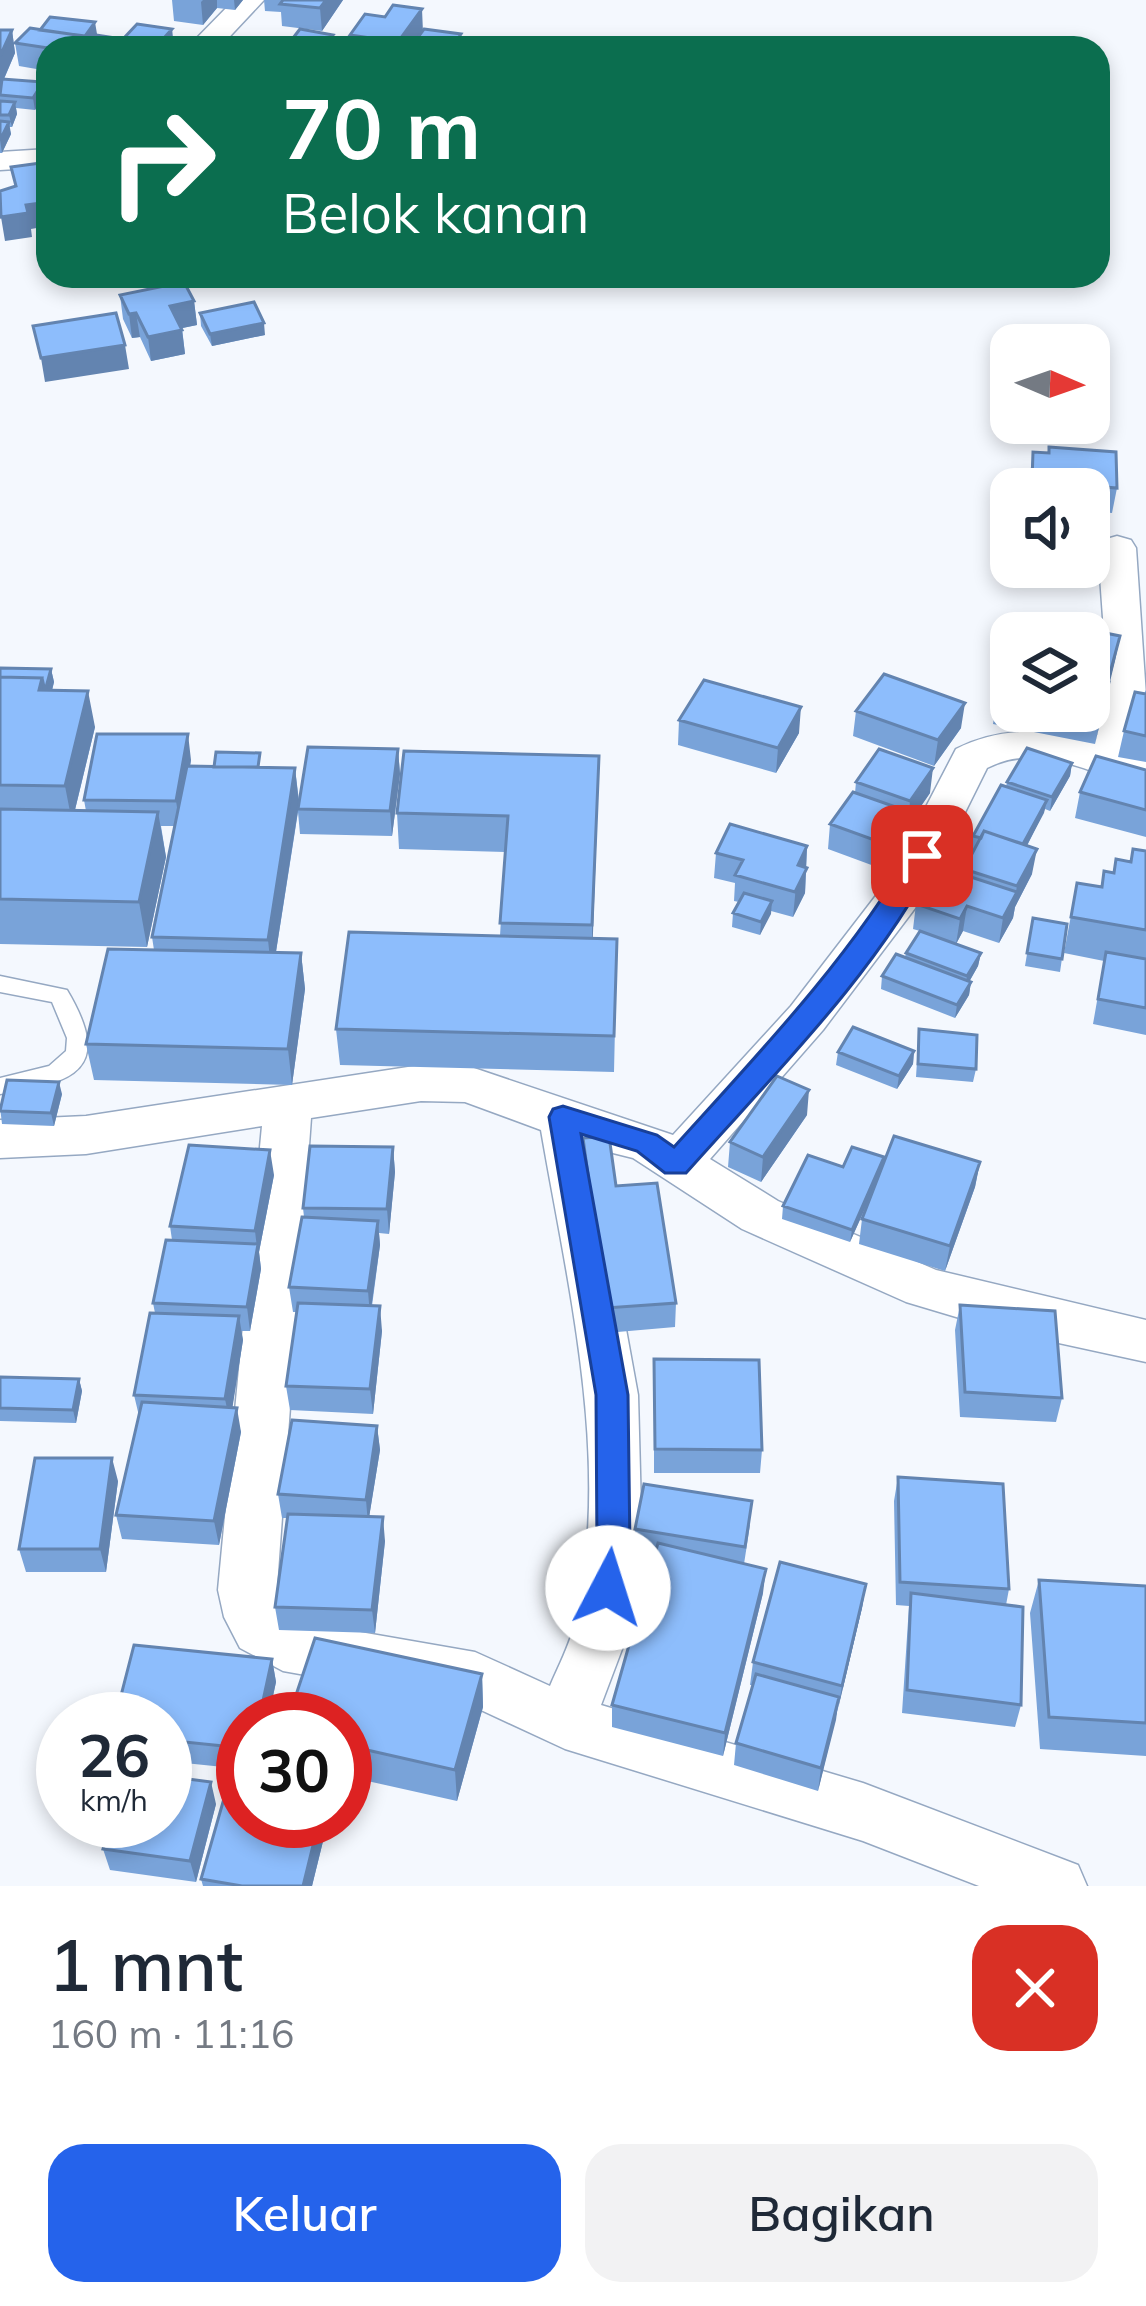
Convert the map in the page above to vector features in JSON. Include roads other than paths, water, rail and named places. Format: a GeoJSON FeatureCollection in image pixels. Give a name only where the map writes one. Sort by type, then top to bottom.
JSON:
{"type":"FeatureCollection","features":[{"type":"Feature","properties":{"kind":"street"},"geometry":{"type":"LineString","coordinates":[[215,36],[250,0]]}},
{"type":"Feature","properties":{"kind":"street"},"geometry":{"type":"LineString","coordinates":[[0,161],[36,158]]}},
{"type":"Feature","properties":{"kind":"street"},"geometry":{"type":"LineString","coordinates":[[676,1165],[807,1018],[906,888],[971,759],[985,748],[1026,743],[1126,767],[1127,688],[1117,548]]}},
{"type":"Feature","properties":{"kind":"street"},"geometry":{"type":"LineString","coordinates":[[0,1138],[86,1135],[421,1083],[468,1084],[647,1143],[760,1215],[924,1287],[1003,1310],[1146,1341]]}},
{"type":"Feature","properties":{"kind":"street"},"geometry":{"type":"LineString","coordinates":[[288,1107],[245,1590],[252,1622],[266,1638],[283,1645],[476,1679],[565,1722],[863,1812],[987,1874],[1056,1886]]}},
{"type":"Feature","properties":{"kind":"street"},"geometry":{"type":"LineString","coordinates":[[563,1117],[612,1395],[614,1527],[602,1628],[565,1722]]}},
{"type":"Feature","properties":{"kind":"lane"},"geometry":{"type":"LineString","coordinates":[[0,984],[59,996],[75,1018],[77,1046],[72,1063],[51,1078],[0,1086]]}}]}
